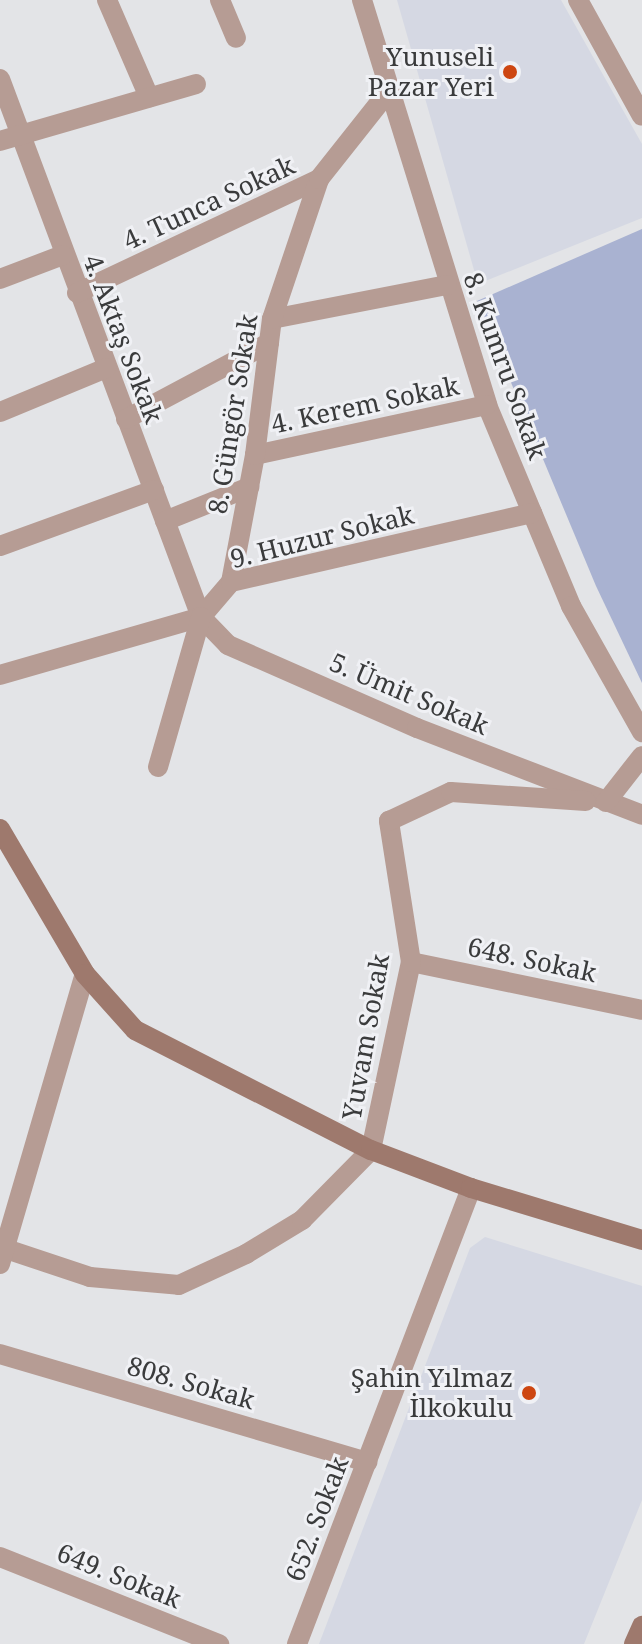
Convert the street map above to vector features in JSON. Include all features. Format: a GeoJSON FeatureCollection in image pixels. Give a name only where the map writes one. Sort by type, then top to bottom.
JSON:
{"type":"FeatureCollection","features":[{"type":"Feature","properties":{"kind":"main road"},"geometry":{"type":"LineString","coordinates":[[1,833],[85,974],[135,1030],[371,1150],[471,1188],[642,1240]]}},
{"type":"Feature","properties":{"kind":"main road"},"geometry":{"type":"LineString","coordinates":[[634,1644],[642,1626]]}},
{"type":"Feature","properties":{"kind":"street"},"geometry":{"type":"LineString","coordinates":[[107,0],[149,97]]}},
{"type":"Feature","properties":{"kind":"street"},"geometry":{"type":"LineString","coordinates":[[220,0],[236,38]]}},
{"type":"Feature","properties":{"kind":"street","name":"8. Kumru Sokak"},"geometry":{"type":"LineString","coordinates":[[362,0],[447,285],[487,405],[571,606],[642,732]]}},
{"type":"Feature","properties":{"kind":"street"},"geometry":{"type":"LineString","coordinates":[[578,0],[642,115]]}},
{"type":"Feature","properties":{"kind":"street","name":"4. Aktaş Sokak"},"geometry":{"type":"LineString","coordinates":[[0,79],[77,293],[201,617]]}},
{"type":"Feature","properties":{"kind":"street"},"geometry":{"type":"LineString","coordinates":[[0,141],[21,132],[196,84]]}},
{"type":"Feature","properties":{"kind":"street","name":"8. Güngör Sokak"},"geometry":{"type":"LineString","coordinates":[[231,582],[255,455],[272,319],[319,179],[388,92]]}},
{"type":"Feature","properties":{"kind":"street","name":"4. Tunca Sokak"},"geometry":{"type":"LineString","coordinates":[[77,293],[319,179]]}},
{"type":"Feature","properties":{"kind":"street"},"geometry":{"type":"LineString","coordinates":[[0,279],[63,255]]}},
{"type":"Feature","properties":{"kind":"street"},"geometry":{"type":"LineString","coordinates":[[272,319],[447,285]]}},
{"type":"Feature","properties":{"kind":"street"},"geometry":{"type":"LineString","coordinates":[[126,419],[269,343]]}},
{"type":"Feature","properties":{"kind":"street"},"geometry":{"type":"LineString","coordinates":[[0,412],[106,368]]}},
{"type":"Feature","properties":{"kind":"street","name":"4. Kerem Sokak"},"geometry":{"type":"LineString","coordinates":[[255,455],[487,405]]}},
{"type":"Feature","properties":{"kind":"street"},"geometry":{"type":"LineString","coordinates":[[165,521],[249,487]]}},
{"type":"Feature","properties":{"kind":"street"},"geometry":{"type":"LineString","coordinates":[[0,546],[154,490]]}},
{"type":"Feature","properties":{"kind":"street","name":"9. Huzur Sokak"},"geometry":{"type":"LineString","coordinates":[[201,617],[231,582],[532,513]]}},
{"type":"Feature","properties":{"kind":"street"},"geometry":{"type":"LineString","coordinates":[[0,675],[201,617]]}},
{"type":"Feature","properties":{"kind":"street"},"geometry":{"type":"LineString","coordinates":[[158,767],[201,617]]}},
{"type":"Feature","properties":{"kind":"street","name":"5. Ümit Sokak"},"geometry":{"type":"LineString","coordinates":[[201,617],[228,645],[417,728],[606,802]]}},
{"type":"Feature","properties":{"kind":"street"},"geometry":{"type":"LineString","coordinates":[[642,756],[606,802],[642,815]]}},
{"type":"Feature","properties":{"kind":"street","name":"Yuvam Sokak"},"geometry":{"type":"LineString","coordinates":[[371,1150],[411,962],[389,821],[451,792],[606,802]]}},
{"type":"Feature","properties":{"kind":"street","name":"648. Sokak"},"geometry":{"type":"LineString","coordinates":[[411,962],[642,1010]]}},
{"type":"Feature","properties":{"kind":"street"},"geometry":{"type":"LineString","coordinates":[[85,974],[2,1253],[90,1277],[179,1285],[246,1254],[302,1220],[371,1150]]}},
{"type":"Feature","properties":{"kind":"street","name":"652. Sokak"},"geometry":{"type":"LineString","coordinates":[[297,1644],[471,1188]]}},
{"type":"Feature","properties":{"kind":"street","name":"808. Sokak"},"geometry":{"type":"LineString","coordinates":[[0,1354],[367,1462]]}},
{"type":"Feature","properties":{"kind":"street","name":"649. Sokak"},"geometry":{"type":"LineString","coordinates":[[0,1557],[219,1644]]}},
{"type":"Feature","properties":{"kind":"shaded area","name":"Yunuseli Pazar Yeri"},"geometry":{"type":"Polygon","coordinates":[[[397,0],[561,0],[642,144],[642,218],[478,284],[397,0]]]}},
{"type":"Feature","properties":{"kind":"shaded area"},"geometry":{"type":"Polygon","coordinates":[[[642,229],[642,683],[596,586],[477,301],[642,229]]]}},
{"type":"Feature","properties":{"kind":"shaded area","name":"Şahin Yılmaz İlkokulu"},"geometry":{"type":"Polygon","coordinates":[[[485,1237],[642,1286],[642,1500],[584,1644],[319,1644],[470,1248],[485,1237]]]}},
{"type":"Feature","properties":{"kind":"place","name":"Yunuseli Pazar Yeri"},"geometry":{"type":"Point","coordinates":[510,72]}},
{"type":"Feature","properties":{"kind":"place","name":"Şahin Yılmaz İlkokulu"},"geometry":{"type":"Point","coordinates":[529,1393]}}]}
